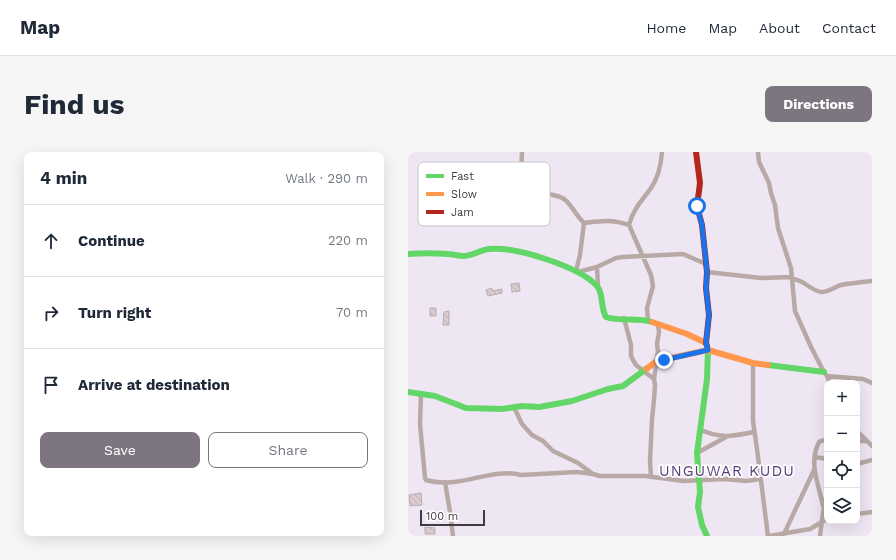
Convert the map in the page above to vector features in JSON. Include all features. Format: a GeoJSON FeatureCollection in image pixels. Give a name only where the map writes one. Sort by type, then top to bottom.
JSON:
{"type":"FeatureCollection","features":[{"type":"Feature","properties":{"kind":"street"},"geometry":{"type":"LineString","coordinates":[[648,321],[647,308],[653,286],[649,268],[629,225],[633,212],[655,181],[658,174],[662,152]]}},
{"type":"Feature","properties":{"kind":"street"},"geometry":{"type":"LineString","coordinates":[[696,152],[700,183],[698,211],[702,225],[707,272],[706,288],[709,315],[706,343],[708,350],[707,379],[697,453],[700,492],[698,507],[702,525],[707,536]]}},
{"type":"Feature","properties":{"kind":"street"},"geometry":{"type":"LineString","coordinates":[[758,152],[758,162],[769,183],[775,205],[778,228],[792,278],[795,312],[804,333],[829,380]]}},
{"type":"Feature","properties":{"kind":"street"},"geometry":{"type":"LineString","coordinates":[[550,195],[563,199],[573,208],[584,223],[577,271]]}},
{"type":"Feature","properties":{"kind":"street"},"geometry":{"type":"LineString","coordinates":[[584,223],[613,220],[629,225]]}},
{"type":"Feature","properties":{"kind":"street"},"geometry":{"type":"LineString","coordinates":[[408,254],[443,254],[462,256],[475,254],[487,249],[536,255],[584,274],[598,287]]}},
{"type":"Feature","properties":{"kind":"street"},"geometry":{"type":"LineString","coordinates":[[577,271],[597,267],[616,258],[623,257],[683,254],[706,264]]}},
{"type":"Feature","properties":{"kind":"street"},"geometry":{"type":"LineString","coordinates":[[597,267],[598,287],[602,297],[604,315],[612,319],[624,318],[648,321],[687,334],[706,343]]}},
{"type":"Feature","properties":{"kind":"street"},"geometry":{"type":"LineString","coordinates":[[707,272],[760,278],[792,278],[820,292],[839,286],[872,281]]}},
{"type":"Feature","properties":{"kind":"street"},"geometry":{"type":"LineString","coordinates":[[624,318],[631,345],[631,356],[636,365],[654,379]]}},
{"type":"Feature","properties":{"kind":"street"},"geometry":{"type":"LineString","coordinates":[[652,477],[650,461],[658,325]]}},
{"type":"Feature","properties":{"kind":"street"},"geometry":{"type":"LineString","coordinates":[[408,392],[422,394],[452,402],[466,408],[479,410],[522,406],[539,407],[572,401],[608,388],[623,386],[657,361],[708,350],[753,363],[863,379],[872,383]]}},
{"type":"Feature","properties":{"kind":"street"},"geometry":{"type":"LineString","coordinates":[[753,363],[752,407],[754,432],[768,536],[810,529],[824,521]]}},
{"type":"Feature","properties":{"kind":"street"},"geometry":{"type":"LineString","coordinates":[[422,394],[420,424],[425,480],[431,482],[462,481],[499,473],[514,472],[521,475],[577,472],[608,477],[629,475],[684,481],[725,479],[746,481],[760,479]]}},
{"type":"Feature","properties":{"kind":"street"},"geometry":{"type":"LineString","coordinates":[[514,407],[522,424],[532,435],[543,441],[554,451],[578,463],[593,474]]}},
{"type":"Feature","properties":{"kind":"street"},"geometry":{"type":"LineString","coordinates":[[701,430],[715,436],[727,436],[754,432]]}},
{"type":"Feature","properties":{"kind":"street"},"geometry":{"type":"LineString","coordinates":[[860,434],[872,446]]}},
{"type":"Feature","properties":{"kind":"street"},"geometry":{"type":"LineString","coordinates":[[697,453],[727,436]]}},
{"type":"Feature","properties":{"kind":"street"},"geometry":{"type":"LineString","coordinates":[[784,534],[796,505],[802,497],[814,470],[816,448],[819,442],[824,440]]}},
{"type":"Feature","properties":{"kind":"street"},"geometry":{"type":"LineString","coordinates":[[860,441],[866,441]]}},
{"type":"Feature","properties":{"kind":"street"},"geometry":{"type":"LineString","coordinates":[[815,457],[824,458]]}},
{"type":"Feature","properties":{"kind":"street"},"geometry":{"type":"LineString","coordinates":[[860,463],[872,460]]}},
{"type":"Feature","properties":{"kind":"street"},"geometry":{"type":"LineString","coordinates":[[814,470],[824,505]]}},
{"type":"Feature","properties":{"kind":"street"},"geometry":{"type":"LineString","coordinates":[[445,482],[452,536]]}},
{"type":"Feature","properties":{"kind":"street"},"geometry":{"type":"LineString","coordinates":[[860,514],[872,512]]}},
{"type":"Feature","properties":{"kind":"street"},"geometry":{"type":"LineString","coordinates":[[820,536],[824,523]]}},
{"type":"Feature","properties":{"kind":"building"},"geometry":{"type":"Polygon","coordinates":[[[519,283],[520,291],[512,292],[511,284],[519,283]]]}},
{"type":"Feature","properties":{"kind":"building"},"geometry":{"type":"Polygon","coordinates":[[[492,288],[492,291],[502,289],[502,293],[488,296],[486,290],[492,288]]]}},
{"type":"Feature","properties":{"kind":"building"},"geometry":{"type":"Polygon","coordinates":[[[430,308],[436,308],[436,316],[430,316],[430,308]]]}},
{"type":"Feature","properties":{"kind":"building"},"geometry":{"type":"Polygon","coordinates":[[[449,311],[449,325],[443,325],[444,312],[449,311]]]}},
{"type":"Feature","properties":{"kind":"building"},"geometry":{"type":"Polygon","coordinates":[[[421,493],[422,505],[410,506],[409,495],[421,493]]]}},
{"type":"Feature","properties":{"kind":"building"},"geometry":{"type":"Polygon","coordinates":[[[425,527],[435,528],[435,534],[425,534],[425,527]]]}},
{"type":"Feature","properties":{"kind":"traffic: fast"},"geometry":{"type":"LineString","coordinates":[[408,254],[438,253],[463,256],[489,249],[500,249],[530,254],[562,265],[589,279],[599,289],[606,317],[652,322]]}},
{"type":"Feature","properties":{"kind":"traffic: fast"},"geometry":{"type":"LineString","coordinates":[[707,346],[707,379],[697,453],[700,492],[698,507],[702,525],[707,536]]}},
{"type":"Feature","properties":{"kind":"traffic: fast"},"geometry":{"type":"LineString","coordinates":[[768,365],[824,372]]}},
{"type":"Feature","properties":{"kind":"traffic: fast"},"geometry":{"type":"LineString","coordinates":[[408,392],[435,396],[466,408],[502,409],[522,406],[539,407],[572,401],[608,389],[623,386],[646,369]]}},
{"type":"Feature","properties":{"kind":"traffic: slow"},"geometry":{"type":"LineString","coordinates":[[652,322],[687,334],[706,343]]}},
{"type":"Feature","properties":{"kind":"traffic: slow"},"geometry":{"type":"LineString","coordinates":[[646,369],[657,361],[708,350],[753,363],[768,365]]}},
{"type":"Feature","properties":{"kind":"traffic: jam"},"geometry":{"type":"LineString","coordinates":[[696,152],[700,183],[697,206],[702,225],[707,272],[706,288],[709,315],[707,346]]}},
{"type":"Feature","properties":{"kind":"district","name":"UNGUWAR KUDU"},"geometry":{"type":"Point","coordinates":[727,471]}},
{"type":"Feature","properties":{"kind":"route"},"geometry":{"type":"LineString","coordinates":[[664,360],[708,350],[706,343],[709,315],[706,288],[707,272],[702,225],[697,206]]}}]}
